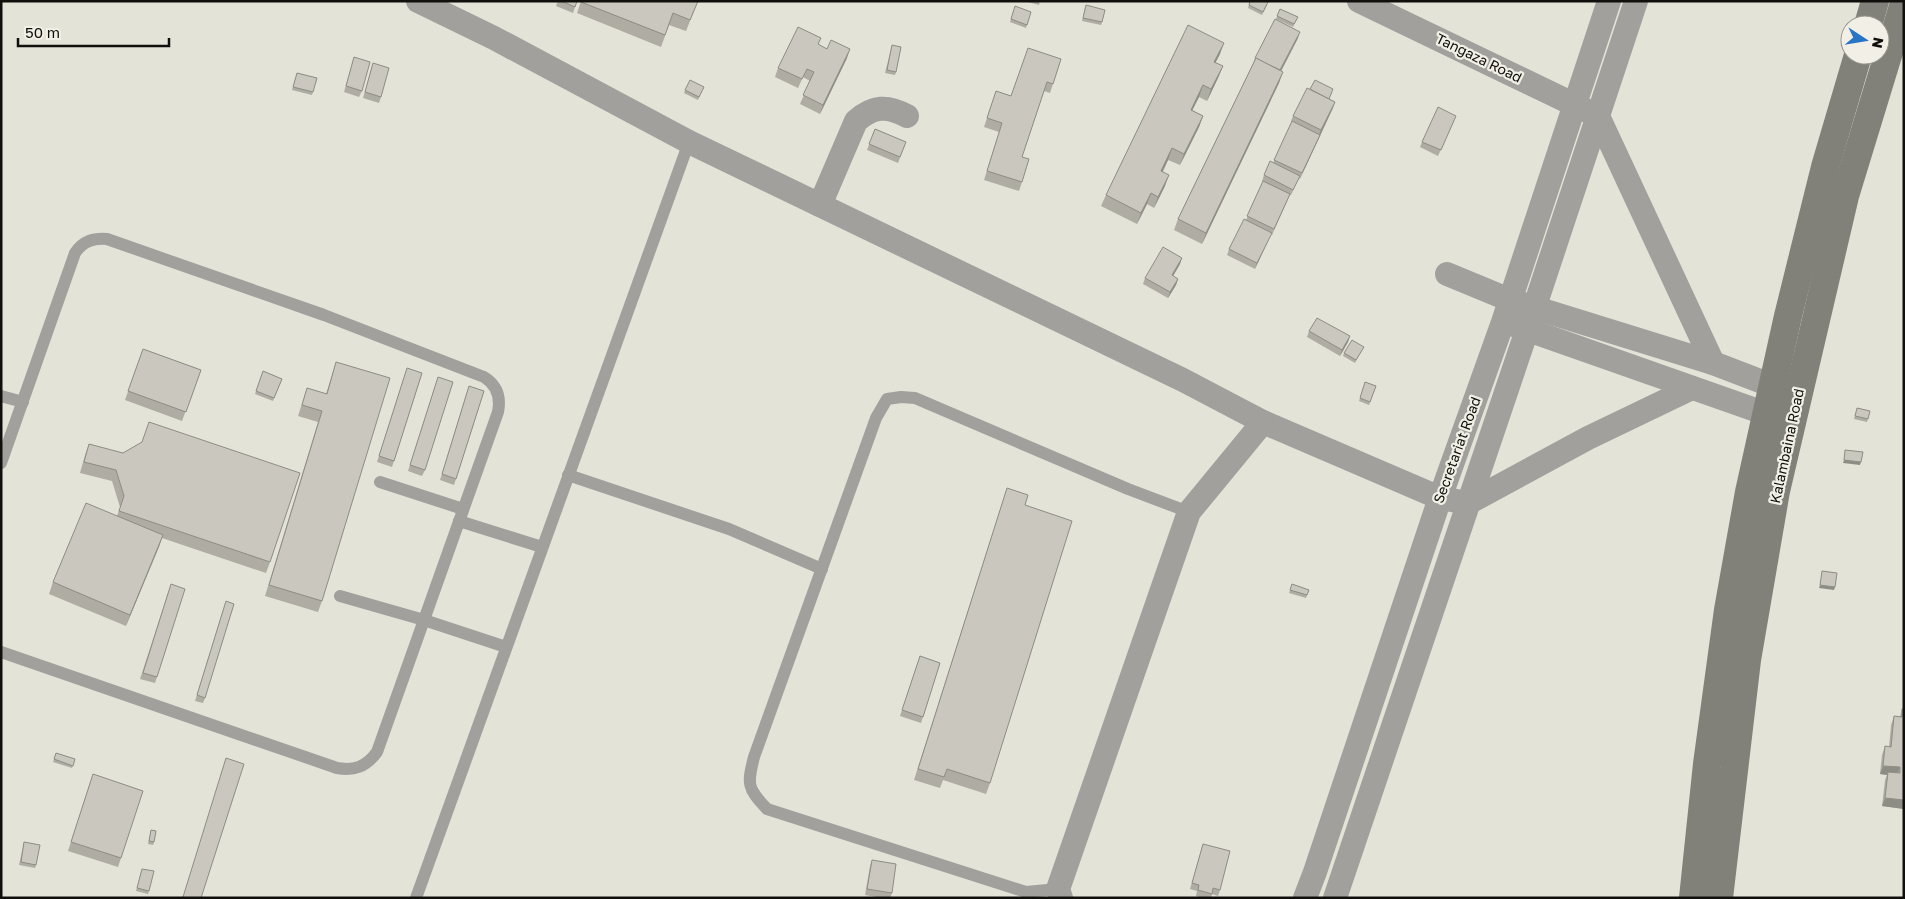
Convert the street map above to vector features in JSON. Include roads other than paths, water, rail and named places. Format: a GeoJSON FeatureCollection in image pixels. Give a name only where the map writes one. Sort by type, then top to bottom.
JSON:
{"type":"FeatureCollection","features":[{"type":"Feature","properties":{"kind":"main road"},"geometry":{"type":"LineString","coordinates":[[1871,15],[1875,1]]}},
{"type":"Feature","properties":{"kind":"main road","name":"Kalambaina Road"},"geometry":{"type":"LineString","coordinates":[[1719,898],[1747,660],[1776,492],[1845,196],[1904,3]]}},
{"type":"Feature","properties":{"kind":"main road"},"geometry":{"type":"LineString","coordinates":[[1693,898],[1707,764],[1728,610],[1749,492],[1788,316],[1825,167],[1855,65]]}},
{"type":"Feature","properties":{"kind":"street"},"geometry":{"type":"LineString","coordinates":[[418,1],[494,38],[689,142],[1174,376],[1263,422],[1440,498],[1468,502],[1588,438],[1692,388]]}},
{"type":"Feature","properties":{"kind":"street","name":"Tangaza Road"},"geometry":{"type":"LineString","coordinates":[[1359,1],[1598,116]]}},
{"type":"Feature","properties":{"kind":"street","name":"Secretariat Road"},"geometry":{"type":"LineString","coordinates":[[1305,898],[1440,498],[1504,322],[1609,1]]}},
{"type":"Feature","properties":{"kind":"street","name":"Secretariat Road"},"geometry":{"type":"LineString","coordinates":[[1335,898],[1535,307],[1636,1]]}},
{"type":"Feature","properties":{"kind":"street"},"geometry":{"type":"LineString","coordinates":[[820,204],[856,120],[866,112],[881,108],[900,112],[907,116]]}},
{"type":"Feature","properties":{"kind":"street"},"geometry":{"type":"LineString","coordinates":[[1598,116],[1713,363]]}},
{"type":"Feature","properties":{"kind":"street"},"geometry":{"type":"LineString","coordinates":[[1447,274],[1510,300],[1713,363],[1773,386]]}},
{"type":"Feature","properties":{"kind":"street"},"geometry":{"type":"LineString","coordinates":[[1504,322],[1767,414]]}},
{"type":"Feature","properties":{"kind":"street"},"geometry":{"type":"LineString","coordinates":[[1060,893],[1189,512],[1263,422]]}},
{"type":"Feature","properties":{"kind":"lane"},"geometry":{"type":"LineString","coordinates":[[416,898],[689,142]]}},
{"type":"Feature","properties":{"kind":"lane"},"geometry":{"type":"LineString","coordinates":[[1,463],[76,253],[86,242],[99,238],[107,239],[324,316],[476,373],[490,381],[499,398],[498,412],[377,752],[367,764],[353,769],[337,768],[1,652]]}},
{"type":"Feature","properties":{"kind":"lane"},"geometry":{"type":"LineString","coordinates":[[1,396],[23,402]]}},
{"type":"Feature","properties":{"kind":"lane"},"geometry":{"type":"LineString","coordinates":[[1060,893],[1026,892],[767,809],[753,795],[748,778],[754,757],[876,418],[888,400],[901,397],[915,398],[1128,489],[1189,512]]}},
{"type":"Feature","properties":{"kind":"lane"},"geometry":{"type":"LineString","coordinates":[[568,475],[729,529],[822,568]]}},
{"type":"Feature","properties":{"kind":"lane"},"geometry":{"type":"LineString","coordinates":[[380,482],[464,509]]}},
{"type":"Feature","properties":{"kind":"lane"},"geometry":{"type":"LineString","coordinates":[[459,521],[542,548]]}},
{"type":"Feature","properties":{"kind":"lane"},"geometry":{"type":"LineString","coordinates":[[340,596],[424,620],[506,647]]}}]}
